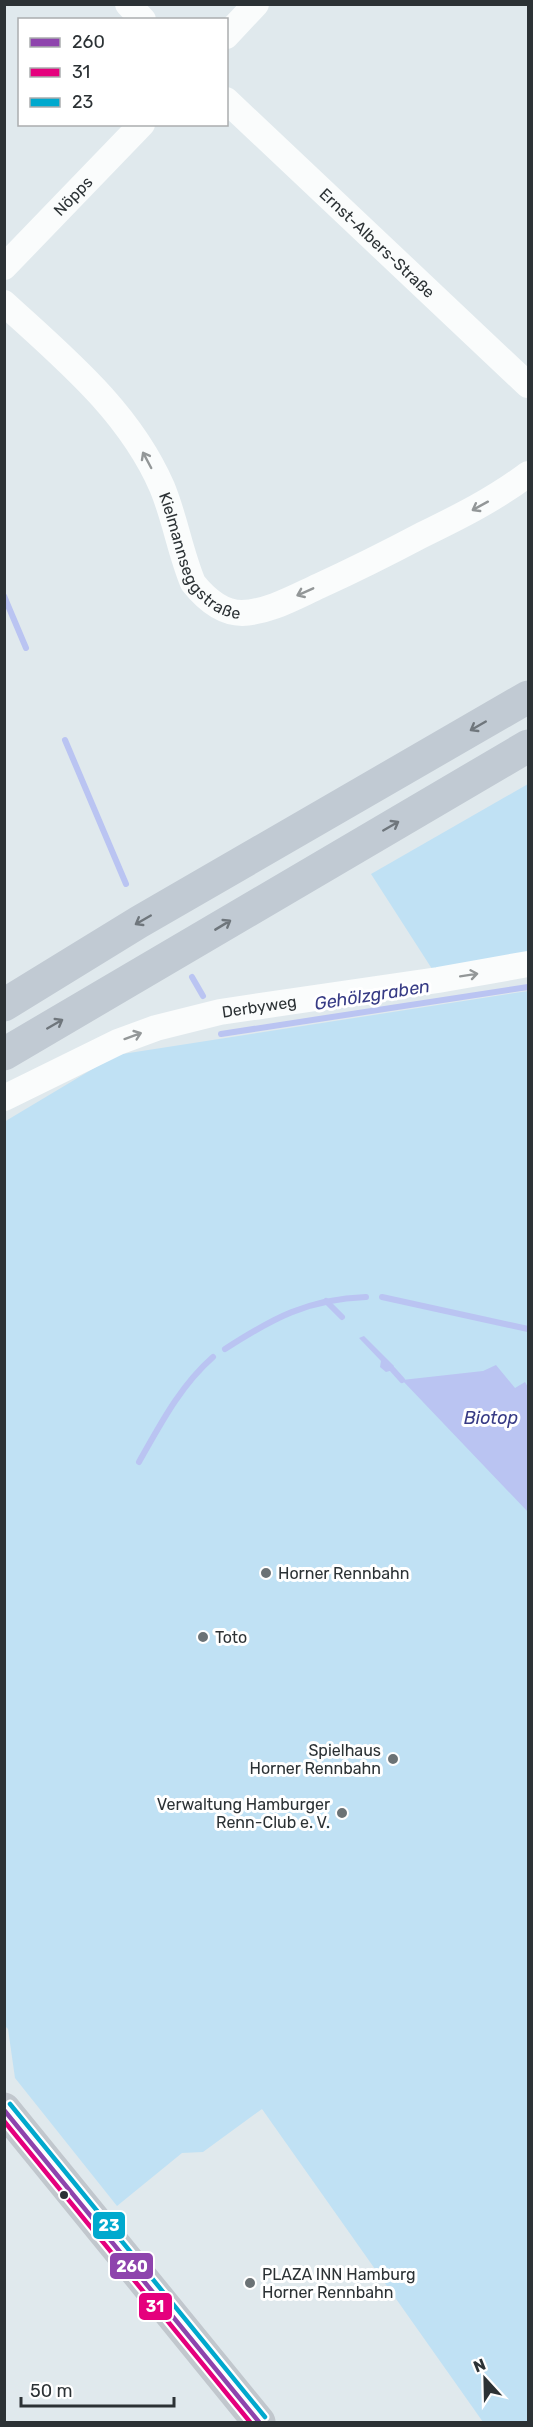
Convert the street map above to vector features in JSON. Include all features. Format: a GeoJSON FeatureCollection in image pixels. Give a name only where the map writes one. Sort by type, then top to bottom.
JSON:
{"type":"FeatureCollection","features":[{"type":"Feature","properties":{"kind":"highway"},"geometry":{"type":"LineString","coordinates":[[4,1005],[139,922],[528,697]]}},
{"type":"Feature","properties":{"kind":"highway"},"geometry":{"type":"LineString","coordinates":[[4,1054],[528,746]]}},
{"type":"Feature","properties":{"kind":"main road"},"geometry":{"type":"LineString","coordinates":[[4,2109],[259,2422]]}},
{"type":"Feature","properties":{"kind":"street"},"geometry":{"type":"LineString","coordinates":[[128,4],[141,18]]}},
{"type":"Feature","properties":{"kind":"street"},"geometry":{"type":"LineString","coordinates":[[228,34],[256,4]]}},
{"type":"Feature","properties":{"kind":"street","name":"Ernst-Albers-Straße"},"geometry":{"type":"LineString","coordinates":[[228,102],[528,385]]}},
{"type":"Feature","properties":{"kind":"street","name":"Nöpps"},"geometry":{"type":"LineString","coordinates":[[4,267],[140,126]]}},
{"type":"Feature","properties":{"kind":"street","name":"Kielmannseggstraße"},"geometry":{"type":"LineString","coordinates":[[4,303],[106,399],[124,423],[162,487],[193,583],[203,596],[222,608],[240,613],[274,606],[344,575],[481,506],[528,474]]}},
{"type":"Feature","properties":{"kind":"street","name":"Derbyweg"},"geometry":{"type":"LineString","coordinates":[[4,1098],[118,1042],[178,1022],[220,1012],[438,980],[528,964]]}},
{"type":"Feature","properties":{"kind":"shaded area"},"geometry":{"type":"Polygon","coordinates":[[[528,784],[528,956],[434,972],[371,874],[528,784]]]}},
{"type":"Feature","properties":{"kind":"shaded area","name":"Horner Rennbahn"},"geometry":{"type":"Polygon","coordinates":[[[528,991],[528,2422],[483,2422],[262,2109],[203,2152],[182,2153],[117,2206],[15,2078],[8,2029],[4,2025],[4,1122],[116,1055],[528,991]]]}},
{"type":"Feature","properties":{"kind":"water"},"geometry":{"type":"Polygon","coordinates":[[[364,1336],[394,1366],[393,1370],[386,1372],[380,1367],[381,1361],[359,1338],[364,1336]]]}},
{"type":"Feature","properties":{"kind":"water","name":"Biotop"},"geometry":{"type":"Polygon","coordinates":[[[496,1365],[515,1388],[525,1382],[528,1387],[528,1512],[402,1380],[483,1371],[496,1365]]]}},
{"type":"Feature","properties":{"kind":"waterway","name":"Gehölzgraben"},"geometry":{"type":"LineString","coordinates":[[4,596],[26,648]]}},
{"type":"Feature","properties":{"kind":"waterway","name":"Gehölzgraben"},"geometry":{"type":"LineString","coordinates":[[65,740],[126,884]]}},
{"type":"Feature","properties":{"kind":"waterway","name":"Gehölzgraben"},"geometry":{"type":"LineString","coordinates":[[192,977],[203,996]]}},
{"type":"Feature","properties":{"kind":"waterway","name":"Gehölzgraben"},"geometry":{"type":"LineString","coordinates":[[221,1034],[528,987]]}},
{"type":"Feature","properties":{"kind":"waterway"},"geometry":{"type":"LineString","coordinates":[[225,1349],[275,1319],[292,1312],[326,1302],[366,1297]]}},
{"type":"Feature","properties":{"kind":"waterway"},"geometry":{"type":"LineString","coordinates":[[382,1297],[528,1329]]}},
{"type":"Feature","properties":{"kind":"waterway"},"geometry":{"type":"LineString","coordinates":[[326,1301],[342,1317]]}},
{"type":"Feature","properties":{"kind":"waterway"},"geometry":{"type":"LineString","coordinates":[[139,1462],[163,1420],[190,1380],[213,1357]]}},
{"type":"Feature","properties":{"kind":"waterway"},"geometry":{"type":"LineString","coordinates":[[393,1370],[402,1380]]}},
{"type":"Feature","properties":{"kind":"transit line","name":"23"},"geometry":{"type":"LineString","coordinates":[[10,2104],[265,2417]]}},
{"type":"Feature","properties":{"kind":"transit line","name":"260"},"geometry":{"type":"LineString","coordinates":[[4,2110],[259,2422]]}},
{"type":"Feature","properties":{"kind":"transit line","name":"31"},"geometry":{"type":"LineString","coordinates":[[4,2121],[250,2422]]}},
{"type":"Feature","properties":{"kind":"place","name":"Horner Rennbahn"},"geometry":{"type":"Point","coordinates":[266,1573]}},
{"type":"Feature","properties":{"kind":"place","name":"Toto"},"geometry":{"type":"Point","coordinates":[203,1637]}},
{"type":"Feature","properties":{"kind":"place","name":"Spielhaus Horner Rennbahn"},"geometry":{"type":"Point","coordinates":[393,1759]}},
{"type":"Feature","properties":{"kind":"place","name":"Verwaltung Hamburger Renn-Club e. V."},"geometry":{"type":"Point","coordinates":[342,1813]}},
{"type":"Feature","properties":{"kind":"place","name":"PLAZA INN Hamburg Horner Rennbahn"},"geometry":{"type":"Point","coordinates":[250,2283]}}]}
